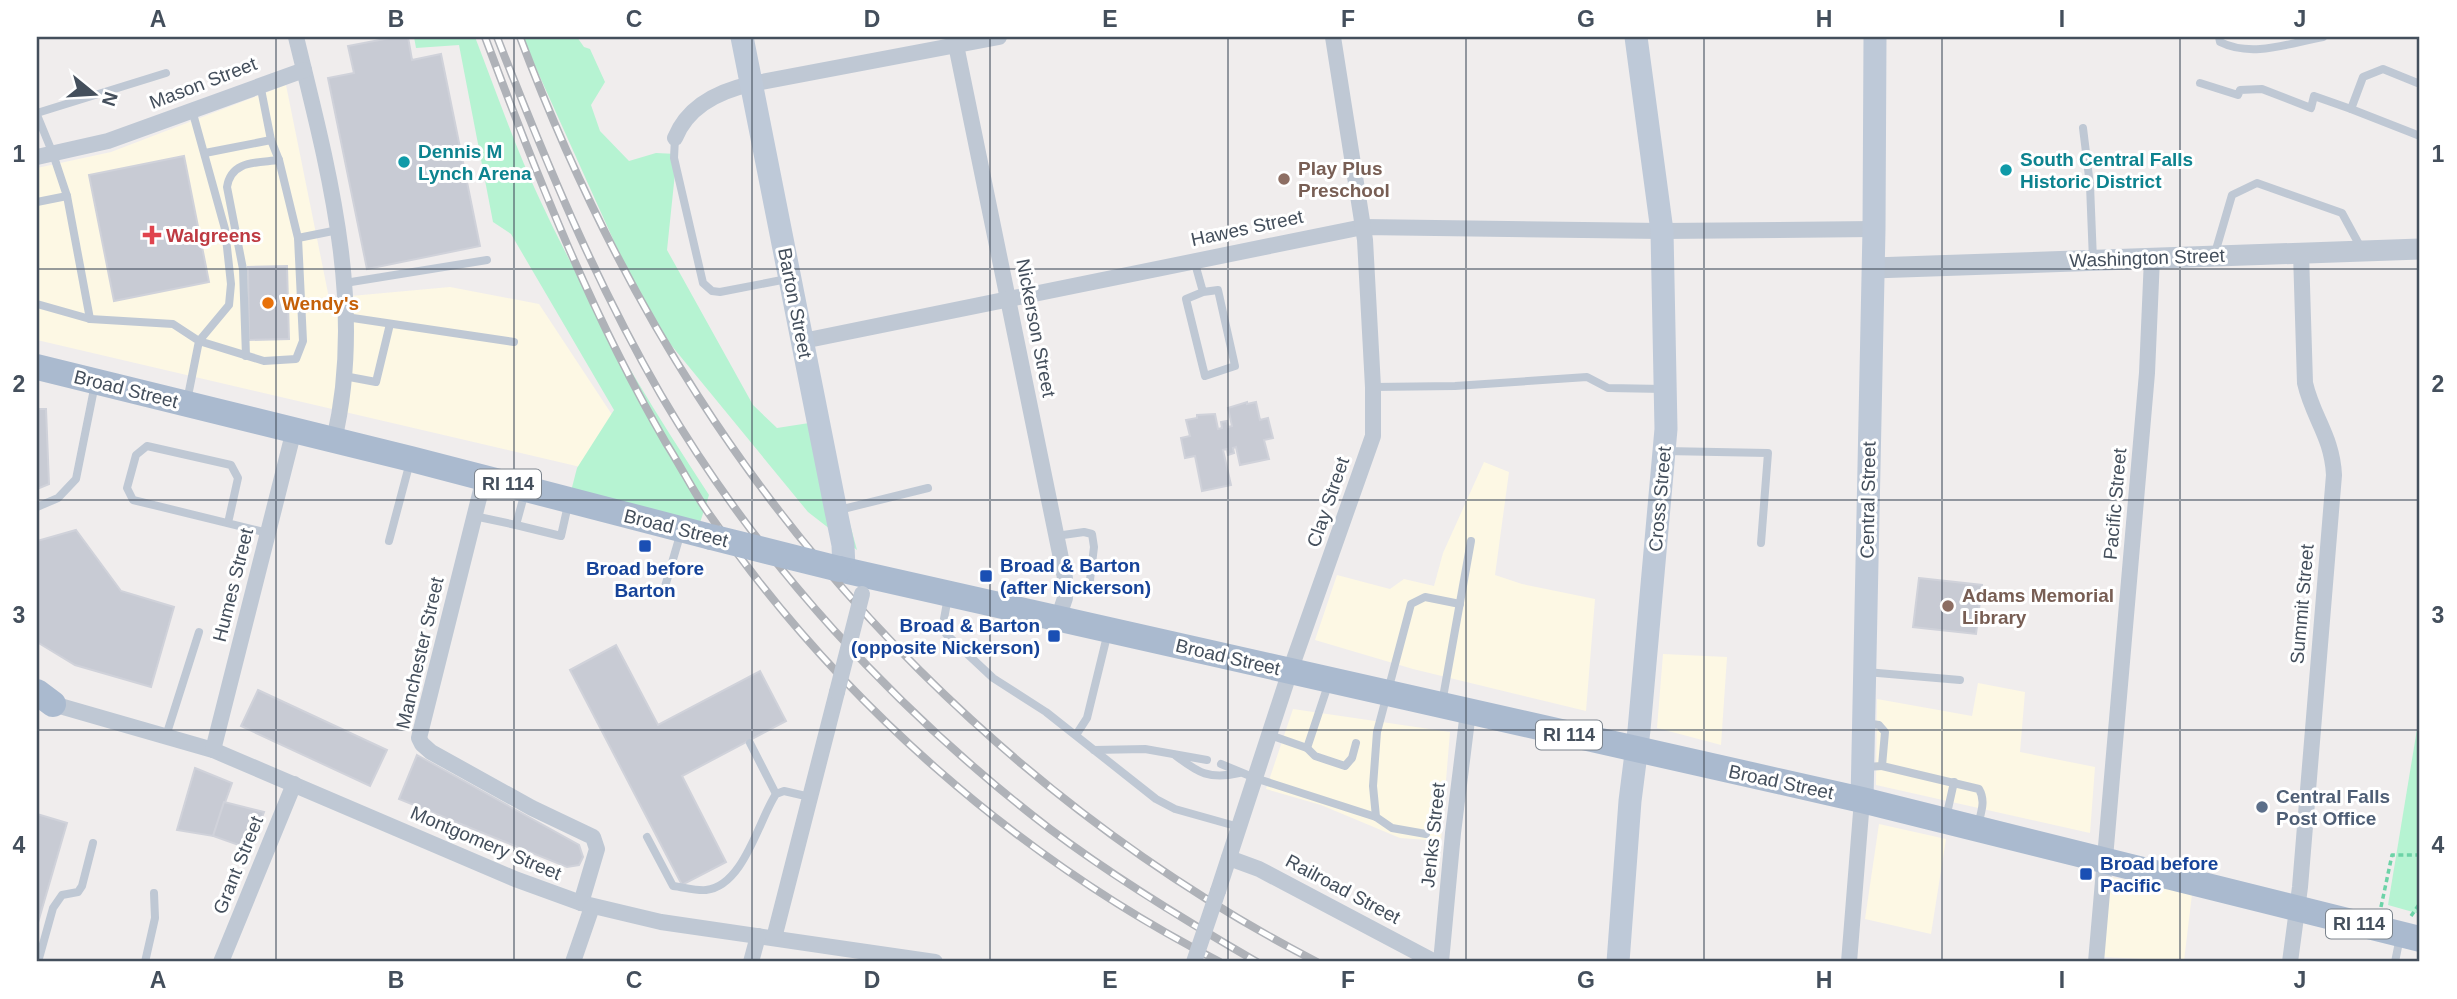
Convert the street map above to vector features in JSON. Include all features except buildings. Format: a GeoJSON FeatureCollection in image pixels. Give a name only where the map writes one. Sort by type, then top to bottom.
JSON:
{"type":"FeatureCollection","features":[{"type":"Feature","properties":{"kind":"main road","name":"Barton Street"},"geometry":{"type":"LineString","coordinates":[[741,37],[843,545],[853,577]]}},
{"type":"Feature","properties":{"kind":"main road","name":"Cross Street"},"geometry":{"type":"LineString","coordinates":[[1618,962],[1630,801],[1665,451],[1662,231],[1636,37]]}},
{"type":"Feature","properties":{"kind":"main road","name":"Central Street"},"geometry":{"type":"LineString","coordinates":[[1862,800],[1872,766],[1863,723],[1863,671],[1874,229],[1875,37]]}},
{"type":"Feature","properties":{"kind":"main road","name":"Broad Street"},"geometry":{"type":"LineString","coordinates":[[37,367],[411,459],[853,577],[949,594],[1862,800],[2411,937]]}},
{"type":"Feature","properties":{"kind":"street"},"geometry":{"type":"LineString","coordinates":[[296,37],[338,229],[345,283],[344,376],[334,440]]}},
{"type":"Feature","properties":{"kind":"street"},"geometry":{"type":"LineString","coordinates":[[675,138],[701,105],[723,91],[999,37]]}},
{"type":"Feature","properties":{"kind":"street","name":"Clay Street"},"geometry":{"type":"LineString","coordinates":[[1194,962],[1239,827],[1248,775],[1270,735],[1369,449],[1373,422],[1373,387],[1363,226],[1333,37]]}},
{"type":"Feature","properties":{"kind":"street","name":"Nickerson Street"},"geometry":{"type":"LineString","coordinates":[[957,45],[1066,589],[1058,619]]}},
{"type":"Feature","properties":{"kind":"street","name":"Mason Street"},"geometry":{"type":"LineString","coordinates":[[37,157],[108,141],[304,70]]}},
{"type":"Feature","properties":{"kind":"street","name":"Hawes Street"},"geometry":{"type":"LineString","coordinates":[[803,341],[1363,226],[1662,231],[1874,229]]}},
{"type":"Feature","properties":{"kind":"street","name":"Washington Street"},"geometry":{"type":"LineString","coordinates":[[1873,268],[2420,249]]}},
{"type":"Feature","properties":{"kind":"street","name":"Summit Street"},"geometry":{"type":"LineString","coordinates":[[2290,962],[2298,909],[2334,475],[2330,444],[2305,383],[2301,253]]}},
{"type":"Feature","properties":{"kind":"street","name":"Pacific Street"},"geometry":{"type":"LineString","coordinates":[[2096,962],[2147,373],[2152,258]]}},
{"type":"Feature","properties":{"kind":"street","name":"Humes Street"},"geometry":{"type":"LineString","coordinates":[[213,750],[294,430]]}},
{"type":"Feature","properties":{"kind":"street","name":"Manchester Street"},"geometry":{"type":"LineString","coordinates":[[484,478],[419,738],[431,752],[531,808],[593,837],[597,849],[586,905]]}},
{"type":"Feature","properties":{"kind":"street","name":"Barton Street"},"geometry":{"type":"LineString","coordinates":[[751,962],[766,937],[810,797],[837,692],[853,577]]}},
{"type":"Feature","properties":{"kind":"street","name":"Montgomery Street"},"geometry":{"type":"LineString","coordinates":[[42,699],[213,750],[515,879],[586,905],[660,922],[936,962]]}},
{"type":"Feature","properties":{"kind":"street","name":"Jenks Street"},"geometry":{"type":"LineString","coordinates":[[1441,962],[1447,834],[1468,712]]}},
{"type":"Feature","properties":{"kind":"street","name":"Grant Street"},"geometry":{"type":"LineString","coordinates":[[221,962],[293,784]]}},
{"type":"Feature","properties":{"kind":"street","name":"Central Street"},"geometry":{"type":"LineString","coordinates":[[1849,962],[1862,800]]}},
{"type":"Feature","properties":{"kind":"street","name":"Railroad Street"},"geometry":{"type":"LineString","coordinates":[[1229,858],[1259,869],[1435,962]]}},
{"type":"Feature","properties":{"kind":"street"},"geometry":{"type":"LineString","coordinates":[[573,962],[586,905]]}},
{"type":"Feature","properties":{"kind":"lane"},"geometry":{"type":"LineString","coordinates":[[2219,37],[2220,42],[2244,50],[2258,50],[2323,37]]}},
{"type":"Feature","properties":{"kind":"lane"},"geometry":{"type":"LineString","coordinates":[[2351,109],[2363,76],[2383,69],[2420,84]]}},
{"type":"Feature","properties":{"kind":"lane"},"geometry":{"type":"LineString","coordinates":[[90,319],[67,196],[37,114],[166,72]]}},
{"type":"Feature","properties":{"kind":"lane"},"geometry":{"type":"LineString","coordinates":[[2200,83],[2238,95],[2240,90],[2262,89],[2311,108],[2314,96],[2420,136]]}},
{"type":"Feature","properties":{"kind":"lane"},"geometry":{"type":"LineString","coordinates":[[37,304],[90,319],[173,324],[199,341],[246,356],[264,361],[296,359],[303,341],[298,239],[279,160],[271,140],[260,84]]}},
{"type":"Feature","properties":{"kind":"lane"},"geometry":{"type":"LineString","coordinates":[[186,404],[199,341],[229,305],[231,284],[225,229],[192,110]]}},
{"type":"Feature","properties":{"kind":"lane"},"geometry":{"type":"LineString","coordinates":[[2083,128],[2090,185],[2093,260]]}},
{"type":"Feature","properties":{"kind":"lane"},"geometry":{"type":"LineString","coordinates":[[675,138],[674,158],[701,278],[707,288],[720,292],[790,278]]}},
{"type":"Feature","properties":{"kind":"lane"},"geometry":{"type":"LineString","coordinates":[[205,153],[271,140]]}},
{"type":"Feature","properties":{"kind":"lane"},"geometry":{"type":"LineString","coordinates":[[246,356],[243,270],[227,187],[228,178],[235,169],[244,164],[279,160]]}},
{"type":"Feature","properties":{"kind":"lane"},"geometry":{"type":"LineString","coordinates":[[2214,256],[2232,195],[2258,183],[2342,213],[2362,251]]}},
{"type":"Feature","properties":{"kind":"lane"},"geometry":{"type":"LineString","coordinates":[[37,202],[67,196]]}},
{"type":"Feature","properties":{"kind":"lane"},"geometry":{"type":"LineString","coordinates":[[298,239],[338,229]]}},
{"type":"Feature","properties":{"kind":"lane"},"geometry":{"type":"LineString","coordinates":[[345,283],[488,260]]}},
{"type":"Feature","properties":{"kind":"lane"},"geometry":{"type":"LineString","coordinates":[[1195,260],[1203,292]]}},
{"type":"Feature","properties":{"kind":"lane"},"geometry":{"type":"LineString","coordinates":[[1218,290],[1235,366],[1205,376],[1186,299],[1203,292],[1218,290]]}},
{"type":"Feature","properties":{"kind":"lane"},"geometry":{"type":"LineString","coordinates":[[346,317],[514,342]]}},
{"type":"Feature","properties":{"kind":"lane"},"geometry":{"type":"LineString","coordinates":[[344,376],[376,382],[390,324]]}},
{"type":"Feature","properties":{"kind":"lane"},"geometry":{"type":"LineString","coordinates":[[1373,387],[1455,386],[1587,377],[1608,388],[1665,388]]}},
{"type":"Feature","properties":{"kind":"lane"},"geometry":{"type":"LineString","coordinates":[[37,507],[58,498],[76,479],[96,381]]}},
{"type":"Feature","properties":{"kind":"lane"},"geometry":{"type":"LineString","coordinates":[[228,523],[238,478],[232,465],[148,446],[136,454],[127,488],[133,500],[268,533]]}},
{"type":"Feature","properties":{"kind":"lane"},"geometry":{"type":"LineString","coordinates":[[1665,451],[1768,453],[1761,542]]}},
{"type":"Feature","properties":{"kind":"lane"},"geometry":{"type":"LineString","coordinates":[[389,541],[411,459]]}},
{"type":"Feature","properties":{"kind":"lane"},"geometry":{"type":"LineString","coordinates":[[836,511],[928,488]]}},
{"type":"Feature","properties":{"kind":"lane"},"geometry":{"type":"LineString","coordinates":[[516,525],[526,489]]}},
{"type":"Feature","properties":{"kind":"lane"},"geometry":{"type":"LineString","coordinates":[[474,516],[561,536],[569,500]]}},
{"type":"Feature","properties":{"kind":"lane"},"geometry":{"type":"LineString","coordinates":[[664,590],[681,529]]}},
{"type":"Feature","properties":{"kind":"lane"},"geometry":{"type":"LineString","coordinates":[[1056,536],[1084,532],[1092,534],[1094,547],[1088,588]]}},
{"type":"Feature","properties":{"kind":"lane"},"geometry":{"type":"LineString","coordinates":[[1442,706],[1471,541]]}},
{"type":"Feature","properties":{"kind":"lane"},"geometry":{"type":"LineString","coordinates":[[949,594],[944,619],[946,634],[1002,685],[1046,712],[1166,805],[1239,827]]}},
{"type":"Feature","properties":{"kind":"lane"},"geometry":{"type":"LineString","coordinates":[[1376,817],[1373,786],[1377,732],[1411,604],[1425,597],[1460,604]]}},
{"type":"Feature","properties":{"kind":"lane"},"geometry":{"type":"LineString","coordinates":[[1076,736],[1087,718],[1108,630]]}},
{"type":"Feature","properties":{"kind":"lane"},"geometry":{"type":"LineString","coordinates":[[166,736],[199,632]]}},
{"type":"Feature","properties":{"kind":"lane"},"geometry":{"type":"LineString","coordinates":[[1863,671],[1960,680]]}},
{"type":"Feature","properties":{"kind":"lane"},"geometry":{"type":"LineString","coordinates":[[1307,748],[1330,680]]}},
{"type":"Feature","properties":{"kind":"lane"},"geometry":{"type":"LineString","coordinates":[[1270,735],[1307,748],[1315,756],[1345,766],[1352,758],[1356,743]]}},
{"type":"Feature","properties":{"kind":"lane"},"geometry":{"type":"LineString","coordinates":[[750,743],[776,794]]}},
{"type":"Feature","properties":{"kind":"lane"},"geometry":{"type":"LineString","coordinates":[[1094,750],[1145,749],[1207,760]]}},
{"type":"Feature","properties":{"kind":"lane"},"geometry":{"type":"LineString","coordinates":[[1172,754],[1197,771],[1220,777],[1248,775]]}},
{"type":"Feature","properties":{"kind":"lane"},"geometry":{"type":"LineString","coordinates":[[1221,764],[1376,817],[1392,828],[1426,835]]}},
{"type":"Feature","properties":{"kind":"lane"},"geometry":{"type":"LineString","coordinates":[[1872,766],[1979,789],[1983,796],[1983,805],[1977,828]]}},
{"type":"Feature","properties":{"kind":"lane"},"geometry":{"type":"LineString","coordinates":[[1945,821],[1954,782]]}},
{"type":"Feature","properties":{"kind":"lane"},"geometry":{"type":"LineString","coordinates":[[647,837],[673,886],[707,890],[721,884],[742,863],[776,794],[784,791],[810,797]]}},
{"type":"Feature","properties":{"kind":"lane"},"geometry":{"type":"LineString","coordinates":[[38,962],[53,908],[62,895],[78,892],[82,886],[93,843]]}},
{"type":"Feature","properties":{"kind":"lane"},"geometry":{"type":"LineString","coordinates":[[145,962],[155,918],[154,893]]}},
{"type":"Feature","properties":{"kind":"lane"},"geometry":{"type":"LineString","coordinates":[[2395,962],[2411,937]]}},
{"type":"Feature","properties":{"kind":"path"},"geometry":{"type":"LineString","coordinates":[[2381,907],[2392,855],[2420,855]]}},
{"type":"Feature","properties":{"kind":"shaded area"},"geometry":{"type":"Polygon","coordinates":[[[286,85],[329,298],[450,287],[539,304],[630,442],[623,477],[37,340],[37,168],[111,152],[286,85]]]}},
{"type":"Feature","properties":{"kind":"shaded area"},"geometry":{"type":"Polygon","coordinates":[[[1484,462],[1509,472],[1495,575],[1522,584],[1595,599],[1586,711],[1413,669],[1315,640],[1337,575],[1390,589],[1404,579],[1434,586],[1443,553],[1484,462]]]}},
{"type":"Feature","properties":{"kind":"shaded area"},"geometry":{"type":"Polygon","coordinates":[[[1663,654],[1727,657],[1721,745],[1657,728],[1663,654]]]}},
{"type":"Feature","properties":{"kind":"shaded area"},"geometry":{"type":"Polygon","coordinates":[[[1978,683],[2025,692],[2020,752],[2095,767],[2090,833],[1876,785],[1877,699],[1972,716],[1978,683]]]}},
{"type":"Feature","properties":{"kind":"shaded area"},"geometry":{"type":"Polygon","coordinates":[[[1293,709],[1450,732],[1441,841],[1400,838],[1321,805],[1266,789],[1293,709]]]}},
{"type":"Feature","properties":{"kind":"shaded area"},"geometry":{"type":"Polygon","coordinates":[[[1879,824],[1946,839],[1931,934],[1865,919],[1879,824]]]}},
{"type":"Feature","properties":{"kind":"shaded area"},"geometry":{"type":"Polygon","coordinates":[[[2111,877],[2192,894],[2184,961],[2103,957],[2111,877]]]}},
{"type":"Feature","properties":{"kind":"green space"},"geometry":{"type":"Polygon","coordinates":[[[414,37],[475,37],[522,160],[558,238],[619,350],[709,495],[697,532],[569,499],[577,468],[614,410],[511,234],[493,222],[459,45],[416,48],[414,37]]]}},
{"type":"Feature","properties":{"kind":"green space"},"geometry":{"type":"Polygon","coordinates":[[[522,37],[577,37],[584,47],[590,49],[605,82],[591,105],[600,131],[629,161],[656,153],[677,154],[667,250],[753,405],[777,428],[822,421],[857,550],[808,512],[653,323],[522,37]]]}},
{"type":"Feature","properties":{"kind":"green space"},"geometry":{"type":"Polygon","coordinates":[[[2420,711],[2420,914],[2388,905],[2420,711]]]}},
{"type":"Feature","properties":{"kind":"railway"},"geometry":{"type":"LineString","coordinates":[[485,37],[545,193],[613,345],[696,494],[758,580],[813,646],[872,709],[936,768],[1002,823],[1072,874],[1145,920],[1220,962]]}},
{"type":"Feature","properties":{"kind":"railway"},"geometry":{"type":"LineString","coordinates":[[497,37],[572,219],[637,352],[700,457],[741,517],[787,575],[834,631],[885,684],[993,783],[1100,865],[1257,962]]}},
{"type":"Feature","properties":{"kind":"railway"},"geometry":{"type":"LineString","coordinates":[[520,37],[578,176],[646,310],[698,396],[758,483],[824,566],[895,645],[971,720],[1052,789],[1137,852],[1225,910],[1317,962]]}},
{"type":"Feature","properties":{"kind":"place","name":"Dennis M Lynch Arena"},"geometry":{"type":"Point","coordinates":[404,162]}},
{"type":"Feature","properties":{"kind":"place","name":"South Central Falls Historic District"},"geometry":{"type":"Point","coordinates":[2006,170]}},
{"type":"Feature","properties":{"kind":"place","name":"Play Plus Preschool"},"geometry":{"type":"Point","coordinates":[1284,179]}},
{"type":"Feature","properties":{"kind":"place","name":"Walgreens"},"geometry":{"type":"Point","coordinates":[152,235]}},
{"type":"Feature","properties":{"kind":"place","name":"Wendy's"},"geometry":{"type":"Point","coordinates":[268,303]}},
{"type":"Feature","properties":{"kind":"place","name":"Broad before Barton"},"geometry":{"type":"Point","coordinates":[645,546]}},
{"type":"Feature","properties":{"kind":"place","name":"Broad & Barton (after Nickerson)"},"geometry":{"type":"Point","coordinates":[986,576]}},
{"type":"Feature","properties":{"kind":"place","name":"Adams Memorial Library"},"geometry":{"type":"Point","coordinates":[1948,606]}},
{"type":"Feature","properties":{"kind":"place","name":"Broad & Barton (opposite Nickerson)"},"geometry":{"type":"Point","coordinates":[1054,636]}},
{"type":"Feature","properties":{"kind":"place","name":"Central Falls Post Office"},"geometry":{"type":"Point","coordinates":[2262,807]}},
{"type":"Feature","properties":{"kind":"place","name":"Broad before Pacific"},"geometry":{"type":"Point","coordinates":[2086,874]}}]}
